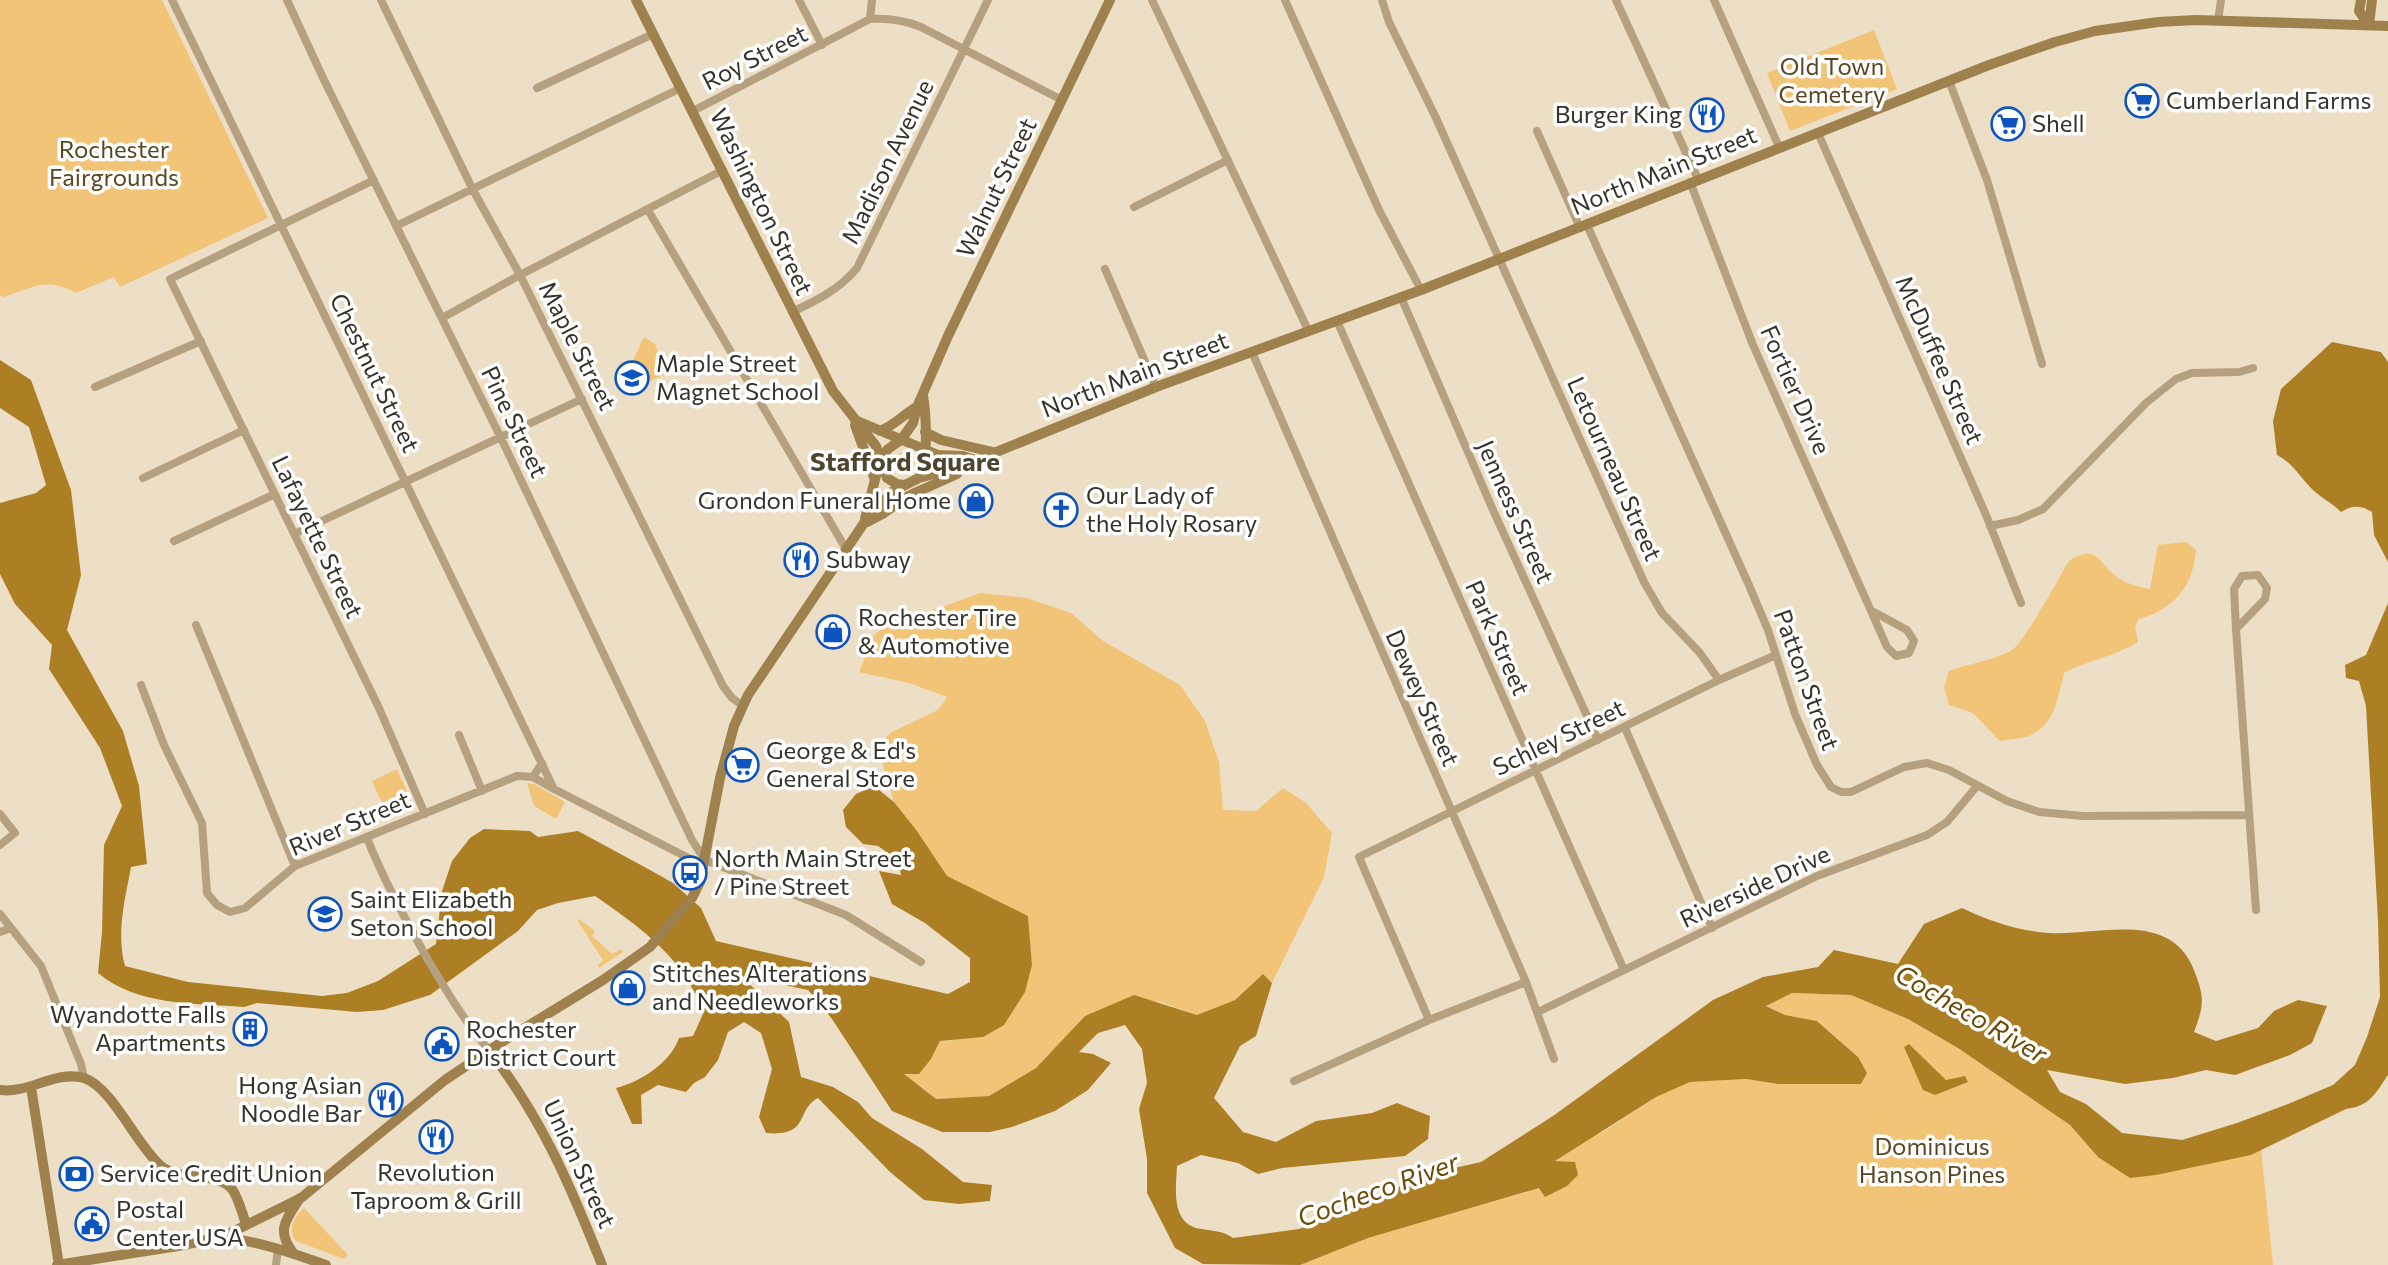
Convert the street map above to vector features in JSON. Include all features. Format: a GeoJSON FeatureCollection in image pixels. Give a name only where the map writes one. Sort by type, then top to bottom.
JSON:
{"type":"FeatureCollection","features":[{"type":"Feature","properties":{"kind":"main road","name":"Washington Street"},"geometry":{"type":"LineString","coordinates":[[636,0],[833,391],[876,446],[880,460]]}},
{"type":"Feature","properties":{"kind":"main road","name":"Walnut Street"},"geometry":{"type":"LineString","coordinates":[[901,440],[913,423],[917,407],[948,336],[1110,0]]}},
{"type":"Feature","properties":{"kind":"main road"},"geometry":{"type":"LineString","coordinates":[[2361,0],[2359,11],[2369,25]]}},
{"type":"Feature","properties":{"kind":"main road"},"geometry":{"type":"LineString","coordinates":[[2369,25],[2372,0]]}},
{"type":"Feature","properties":{"kind":"main road","name":"North Main Street"},"geometry":{"type":"LineString","coordinates":[[919,478],[962,466],[1156,387],[1421,290],[2007,58],[2095,31],[2158,22],[2388,26]]}},
{"type":"Feature","properties":{"kind":"main road","name":"Walnut Street"},"geometry":{"type":"LineString","coordinates":[[923,395],[924,449]]}},
{"type":"Feature","properties":{"kind":"main road"},"geometry":{"type":"LineString","coordinates":[[880,431],[894,425],[917,407]]}},
{"type":"Feature","properties":{"kind":"main road"},"geometry":{"type":"LineString","coordinates":[[853,419],[938,455],[963,456],[975,460]]}},
{"type":"Feature","properties":{"kind":"main road"},"geometry":{"type":"LineString","coordinates":[[853,419],[875,481]]}},
{"type":"Feature","properties":{"kind":"main road"},"geometry":{"type":"LineString","coordinates":[[925,432],[941,440],[993,452]]}},
{"type":"Feature","properties":{"kind":"main road"},"geometry":{"type":"LineString","coordinates":[[901,440],[888,449],[880,460],[887,478],[897,484],[904,485],[919,478],[926,464],[924,449]]}},
{"type":"Feature","properties":{"kind":"main road","name":"North Main Street"},"geometry":{"type":"LineString","coordinates":[[864,523],[880,460]]}},
{"type":"Feature","properties":{"kind":"main road","name":"North Main Street"},"geometry":{"type":"LineString","coordinates":[[864,523],[908,496],[964,472],[975,460]]}},
{"type":"Feature","properties":{"kind":"main road","name":"North Main Street"},"geometry":{"type":"LineString","coordinates":[[222,1237],[301,1198],[422,1097],[489,1050],[603,980],[650,947],[692,898],[700,882],[720,778],[734,726],[743,705],[764,668],[864,523],[879,504],[904,485]]}},
{"type":"Feature","properties":{"kind":"main road","name":"Union Street"},"geometry":{"type":"LineString","coordinates":[[489,1050],[516,1085],[547,1136],[602,1265]]}},
{"type":"Feature","properties":{"kind":"main road"},"geometry":{"type":"LineString","coordinates":[[0,1090],[31,1087],[52,1079],[84,1078],[104,1091],[152,1157],[165,1170],[216,1180],[231,1189],[246,1224]]}},
{"type":"Feature","properties":{"kind":"main road"},"geometry":{"type":"LineString","coordinates":[[31,1087],[58,1265],[222,1237],[244,1239],[278,1248],[326,1265]]}},
{"type":"Feature","properties":{"kind":"main road"},"geometry":{"type":"LineString","coordinates":[[294,1254],[285,1240],[284,1223],[301,1198]]}},
{"type":"Feature","properties":{"kind":"street","name":"Chestnut Street"},"geometry":{"type":"LineString","coordinates":[[172,0],[542,763]]}},
{"type":"Feature","properties":{"kind":"street","name":"Pine Street"},"geometry":{"type":"LineString","coordinates":[[287,0],[705,863]]}},
{"type":"Feature","properties":{"kind":"street","name":"Maple Street"},"geometry":{"type":"LineString","coordinates":[[381,0],[473,190],[520,275],[723,686],[732,698],[743,705]]}},
{"type":"Feature","properties":{"kind":"street"},"geometry":{"type":"LineString","coordinates":[[799,0],[822,46]]}},
{"type":"Feature","properties":{"kind":"street"},"geometry":{"type":"LineString","coordinates":[[872,0],[870,19],[907,21],[1062,100]]}},
{"type":"Feature","properties":{"kind":"street","name":"Madison Avenue"},"geometry":{"type":"LineString","coordinates":[[792,312],[831,292],[857,268],[988,0]]}},
{"type":"Feature","properties":{"kind":"street"},"geometry":{"type":"LineString","coordinates":[[1152,0],[1308,330]]}},
{"type":"Feature","properties":{"kind":"street"},"geometry":{"type":"LineString","coordinates":[[1285,0],[1389,230],[1421,290]]}},
{"type":"Feature","properties":{"kind":"street","name":"Letourneau Street"},"geometry":{"type":"LineString","coordinates":[[1382,0],[1389,22],[1500,258],[1653,600],[1671,625],[1700,653],[1719,680]]}},
{"type":"Feature","properties":{"kind":"street","name":"Fortier Drive"},"geometry":{"type":"LineString","coordinates":[[1616,0],[1694,180],[1753,345],[1889,651],[1896,656],[1909,653],[1914,641],[1910,633],[1872,611]]}},
{"type":"Feature","properties":{"kind":"street"},"geometry":{"type":"LineString","coordinates":[[1714,0],[1779,147]]}},
{"type":"Feature","properties":{"kind":"street"},"geometry":{"type":"LineString","coordinates":[[2218,21],[2221,0]]}},
{"type":"Feature","properties":{"kind":"street","name":"Roy Street"},"geometry":{"type":"LineString","coordinates":[[693,111],[870,19]]}},
{"type":"Feature","properties":{"kind":"street"},"geometry":{"type":"LineString","coordinates":[[537,88],[653,34]]}},
{"type":"Feature","properties":{"kind":"street"},"geometry":{"type":"LineString","coordinates":[[1949,81],[1987,180],[2042,364]]}},
{"type":"Feature","properties":{"kind":"street"},"geometry":{"type":"LineString","coordinates":[[396,226],[681,88]]}},
{"type":"Feature","properties":{"kind":"street","name":"Patton Street"},"geometry":{"type":"LineString","coordinates":[[1537,131],[1748,583],[1795,714],[1817,765],[1831,787],[1841,792],[1851,792],[1904,768],[1927,764],[1949,770],[2018,806],[2039,812],[2061,815],[2249,815]]}},
{"type":"Feature","properties":{"kind":"street","name":"McDuffee Street"},"geometry":{"type":"LineString","coordinates":[[1818,133],[2021,603]]}},
{"type":"Feature","properties":{"kind":"street"},"geometry":{"type":"LineString","coordinates":[[1134,207],[1228,160]]}},
{"type":"Feature","properties":{"kind":"street"},"geometry":{"type":"LineString","coordinates":[[442,318],[723,170]]}},
{"type":"Feature","properties":{"kind":"street"},"geometry":{"type":"LineString","coordinates":[[281,226],[373,180]]}},
{"type":"Feature","properties":{"kind":"street"},"geometry":{"type":"LineString","coordinates":[[648,210],[846,549]]}},
{"type":"Feature","properties":{"kind":"street","name":"Lafayette Street"},"geometry":{"type":"LineString","coordinates":[[281,226],[170,279],[379,708],[425,814]]}},
{"type":"Feature","properties":{"kind":"street"},"geometry":{"type":"LineString","coordinates":[[1105,269],[1156,387]]}},
{"type":"Feature","properties":{"kind":"street","name":"Jenness Street"},"geometry":{"type":"LineString","coordinates":[[1401,297],[1493,510],[1598,740]]}},
{"type":"Feature","properties":{"kind":"street","name":"Park Street"},"geometry":{"type":"LineString","coordinates":[[1337,321],[1624,970]]}},
{"type":"Feature","properties":{"kind":"street"},"geometry":{"type":"LineString","coordinates":[[95,387],[201,341]]}},
{"type":"Feature","properties":{"kind":"street","name":"Dewey Street"},"geometry":{"type":"LineString","coordinates":[[1252,352],[1526,982],[1555,1059]]}},
{"type":"Feature","properties":{"kind":"street"},"geometry":{"type":"LineString","coordinates":[[1990,526],[2018,520],[2043,509],[2146,402],[2176,379],[2192,373],[2239,372],[2253,368]]}},
{"type":"Feature","properties":{"kind":"street"},"geometry":{"type":"LineString","coordinates":[[294,534],[582,399]]}},
{"type":"Feature","properties":{"kind":"street"},"geometry":{"type":"LineString","coordinates":[[143,478],[244,430]]}},
{"type":"Feature","properties":{"kind":"street"},"geometry":{"type":"LineString","coordinates":[[174,541],[275,494]]}},
{"type":"Feature","properties":{"kind":"street"},"geometry":{"type":"LineString","coordinates":[[2235,629],[2265,598],[2267,587],[2258,575],[2242,576],[2235,584],[2235,629],[2256,910]]}},
{"type":"Feature","properties":{"kind":"street"},"geometry":{"type":"LineString","coordinates":[[196,625],[295,866]]}},
{"type":"Feature","properties":{"kind":"street","name":"Schley Street"},"geometry":{"type":"LineString","coordinates":[[1429,1020],[1359,857],[1719,680],[1776,655]]}},
{"type":"Feature","properties":{"kind":"street","name":"River Street"},"geometry":{"type":"LineString","coordinates":[[141,685],[164,746],[202,823],[206,886],[210,899],[223,909],[237,912],[295,866],[517,776],[533,777]]}},
{"type":"Feature","properties":{"kind":"street"},"geometry":{"type":"LineString","coordinates":[[1625,727],[1712,928]]}},
{"type":"Feature","properties":{"kind":"street"},"geometry":{"type":"LineString","coordinates":[[459,735],[482,791]]}},
{"type":"Feature","properties":{"kind":"street"},"geometry":{"type":"LineString","coordinates":[[542,763],[554,789]]}},
{"type":"Feature","properties":{"kind":"street"},"geometry":{"type":"LineString","coordinates":[[542,763],[533,777],[554,789],[705,863],[846,915],[921,962]]}},
{"type":"Feature","properties":{"kind":"street","name":"Riverside Drive"},"geometry":{"type":"LineString","coordinates":[[1538,1012],[1817,876],[1927,835],[1947,822],[1977,786]]}},
{"type":"Feature","properties":{"kind":"street"},"geometry":{"type":"LineString","coordinates":[[0,814],[15,833],[0,845]]}},
{"type":"Feature","properties":{"kind":"street"},"geometry":{"type":"LineString","coordinates":[[367,838],[389,890],[418,942],[466,1023],[489,1050]]}},
{"type":"Feature","properties":{"kind":"street"},"geometry":{"type":"LineString","coordinates":[[0,914],[47,977],[84,1078]]}},
{"type":"Feature","properties":{"kind":"street"},"geometry":{"type":"LineString","coordinates":[[0,932],[12,928]]}},
{"type":"Feature","properties":{"kind":"street"},"geometry":{"type":"LineString","coordinates":[[1294,1081],[1429,1020],[1526,982]]}},
{"type":"Feature","properties":{"kind":"street"},"geometry":{"type":"LineString","coordinates":[[276,1265],[278,1248]]}},
{"type":"Feature","properties":{"kind":"green space","name":"Rochester Fairgrounds"},"geometry":{"type":"Polygon","coordinates":[[[0,0],[162,0],[268,218],[120,287],[114,277],[76,293],[56,285],[40,285],[4,297],[0,295],[0,0]]]}},
{"type":"Feature","properties":{"kind":"green space","name":"Old Town Cemetery"},"geometry":{"type":"Polygon","coordinates":[[[1874,30],[1897,89],[1790,131],[1767,73],[1874,30]]]}},
{"type":"Feature","properties":{"kind":"green space"},"geometry":{"type":"Polygon","coordinates":[[[644,337],[655,344],[666,374],[622,394],[624,380],[644,337]]]}},
{"type":"Feature","properties":{"kind":"green space"},"geometry":{"type":"Polygon","coordinates":[[[905,452],[915,457],[915,467],[910,472],[896,472],[892,462],[900,453],[905,452]]]}},
{"type":"Feature","properties":{"kind":"green space"},"geometry":{"type":"Polygon","coordinates":[[[2186,542],[2196,550],[2191,575],[2179,595],[2162,609],[2139,619],[2135,626],[2138,642],[2064,673],[2050,718],[2038,731],[2026,737],[2000,741],[1973,713],[1949,705],[1944,687],[1949,671],[2012,650],[2032,623],[2069,561],[2086,554],[2092,555],[2122,580],[2150,589],[2158,545],[2186,542]]]}},
{"type":"Feature","properties":{"kind":"green space"},"geometry":{"type":"Polygon","coordinates":[[[980,593],[1027,598],[1071,613],[1103,641],[1180,685],[1205,721],[1219,762],[1223,810],[1256,811],[1283,788],[1306,803],[1332,833],[1324,877],[1272,983],[1262,975],[1235,1000],[1197,1015],[1158,1001],[1085,1016],[1036,1068],[989,1096],[936,1099],[903,1074],[931,1059],[940,1041],[956,1040],[1032,965],[1028,916],[947,877],[894,802],[878,748],[890,733],[938,710],[947,697],[909,683],[859,672],[874,635],[897,618],[937,609],[980,593]]]}},
{"type":"Feature","properties":{"kind":"green space"},"geometry":{"type":"Polygon","coordinates":[[[397,769],[407,792],[382,803],[372,781],[397,769]]]}},
{"type":"Feature","properties":{"kind":"green space"},"geometry":{"type":"Polygon","coordinates":[[[527,783],[534,784],[565,802],[556,819],[534,806],[527,783]]]}},
{"type":"Feature","properties":{"kind":"green space"},"geometry":{"type":"Polygon","coordinates":[[[577,920],[595,931],[592,936],[612,954],[621,949],[623,952],[599,968],[598,965],[603,960],[577,920]]]}},
{"type":"Feature","properties":{"kind":"green space","name":"Dominicus Hanson Pines"},"geometry":{"type":"Polygon","coordinates":[[[1792,993],[1851,995],[1908,1019],[1958,1048],[2070,1125],[2098,1157],[2251,1155],[2261,1150],[2273,1265],[1300,1265],[1368,1238],[1540,1188],[1545,1197],[1554,1162],[1656,1097],[1690,1082],[1746,1079],[1778,1084],[1858,1057],[1818,1021],[1785,1015],[1765,1005],[1792,993]]]}},
{"type":"Feature","properties":{"kind":"green space"},"geometry":{"type":"Polygon","coordinates":[[[304,1208],[348,1255],[344,1259],[296,1241],[292,1227],[304,1208]]]}},
{"type":"Feature","properties":{"kind":"water"},"geometry":{"type":"Polygon","coordinates":[[[2332,342],[2381,352],[2388,362],[2388,562],[2374,535],[2372,512],[2356,507],[2341,512],[2314,491],[2277,455],[2273,421],[2281,389],[2332,342]]]}},
{"type":"Feature","properties":{"kind":"water","name":"Cocheco River"},"geometry":{"type":"Polygon","coordinates":[[[0,360],[31,380],[71,490],[81,575],[67,630],[123,731],[139,786],[147,864],[131,867],[121,929],[125,966],[188,982],[322,996],[347,993],[378,981],[436,944],[442,891],[452,861],[470,838],[484,829],[530,831],[538,837],[578,831],[673,883],[701,908],[716,941],[948,994],[970,982],[970,958],[925,923],[892,904],[879,871],[901,875],[898,860],[878,846],[863,844],[846,827],[843,810],[856,794],[874,786],[894,802],[947,876],[1028,916],[1032,965],[1025,992],[1004,1025],[983,1037],[940,1041],[919,1074],[904,1074],[936,1099],[989,1096],[1036,1068],[1085,1016],[1134,995],[1197,1015],[1235,1000],[1263,974],[1272,983],[1256,1036],[1240,1046],[1214,1098],[1243,1132],[1276,1142],[1316,1121],[1372,1113],[1397,1103],[1430,1116],[1428,1139],[1405,1156],[1282,1168],[1258,1174],[1238,1163],[1201,1155],[1177,1166],[1177,1205],[1184,1221],[1192,1226],[1233,1238],[1299,1229],[1432,1173],[1481,1162],[1553,1116],[1713,1000],[1763,977],[1818,967],[1834,950],[1898,964],[1924,924],[1962,908],[2004,925],[2038,932],[2131,930],[2150,932],[2168,939],[2183,951],[2200,988],[2201,1008],[2194,1032],[2216,1041],[2258,1028],[2274,1011],[2298,1000],[2327,1006],[2312,1043],[2290,1055],[2235,1075],[2206,1070],[2173,1078],[2125,1084],[2047,1070],[2060,1092],[2086,1104],[2122,1133],[2182,1140],[2237,1123],[2333,1085],[2355,1065],[2367,1037],[2380,997],[2366,706],[2359,681],[2346,678],[2345,665],[2366,655],[2388,603],[2388,1075],[2375,1093],[2361,1105],[2346,1109],[2251,1155],[2130,1178],[2098,1157],[2070,1125],[1958,1048],[1908,1019],[1851,995],[1792,993],[1766,1006],[1785,1015],[1817,1021],[1858,1057],[1867,1073],[1861,1084],[1778,1084],[1746,1079],[1690,1082],[1656,1097],[1555,1161],[1575,1162],[1578,1175],[1567,1186],[1545,1197],[1539,1188],[1368,1238],[1300,1265],[1203,1264],[1175,1248],[1147,1193],[1147,1159],[1139,1109],[1147,1083],[1142,1049],[1125,1025],[1098,1033],[1079,1052],[1093,1054],[1111,1063],[1088,1090],[1055,1111],[990,1132],[942,1132],[892,1111],[832,1019],[808,990],[741,976],[789,1022],[801,1077],[833,1087],[858,1102],[872,1118],[922,1149],[963,1182],[992,1185],[990,1201],[959,1204],[924,1200],[890,1172],[818,1098],[811,1103],[796,1127],[780,1133],[766,1133],[759,1117],[772,1069],[761,1033],[744,1022],[728,1032],[718,1060],[705,1077],[694,1083],[686,1092],[658,1085],[641,1095],[642,1124],[632,1124],[616,1088],[654,1070],[669,1055],[679,1038],[693,1036],[703,1014],[696,995],[674,961],[645,933],[595,896],[537,910],[518,931],[430,995],[383,1010],[357,1012],[257,1003],[244,1007],[187,1003],[130,992],[98,973],[104,845],[122,806],[100,748],[49,669],[52,645],[15,604],[0,574],[0,503],[36,493],[46,485],[29,427],[0,408],[0,360]]]}},
{"type":"Feature","properties":{"kind":"water"},"geometry":{"type":"Polygon","coordinates":[[[1909,1044],[1946,1080],[1965,1076],[1968,1082],[1935,1095],[1923,1090],[1904,1047],[1909,1044]]]}},
{"type":"Feature","properties":{"kind":"place","name":"Cumberland Farms"},"geometry":{"type":"Point","coordinates":[2142,101]}},
{"type":"Feature","properties":{"kind":"place","name":"Burger King"},"geometry":{"type":"Point","coordinates":[1707,115]}},
{"type":"Feature","properties":{"kind":"place","name":"Shell"},"geometry":{"type":"Point","coordinates":[2008,124]}},
{"type":"Feature","properties":{"kind":"place","name":"Maple Street Magnet School"},"geometry":{"type":"Point","coordinates":[632,378]}},
{"type":"Feature","properties":{"kind":"place","name":"Grondon Funeral Home"},"geometry":{"type":"Point","coordinates":[976,501]}},
{"type":"Feature","properties":{"kind":"place","name":"Our Lady of the Holy Rosary"},"geometry":{"type":"Point","coordinates":[1061,510]}},
{"type":"Feature","properties":{"kind":"place","name":"Subway"},"geometry":{"type":"Point","coordinates":[801,560]}},
{"type":"Feature","properties":{"kind":"place","name":"Rochester Tire & Automotive"},"geometry":{"type":"Point","coordinates":[833,632]}},
{"type":"Feature","properties":{"kind":"place","name":"George & Ed's General Store"},"geometry":{"type":"Point","coordinates":[742,765]}},
{"type":"Feature","properties":{"kind":"place","name":"North Main Street / Pine Street"},"geometry":{"type":"Point","coordinates":[690,873]}},
{"type":"Feature","properties":{"kind":"place","name":"Saint Elizabeth Seton School"},"geometry":{"type":"Point","coordinates":[325,914]}},
{"type":"Feature","properties":{"kind":"place","name":"Stitches Alterations and Needleworks"},"geometry":{"type":"Point","coordinates":[628,988]}},
{"type":"Feature","properties":{"kind":"place","name":"Wyandotte Falls Apartments"},"geometry":{"type":"Point","coordinates":[250,1029]}},
{"type":"Feature","properties":{"kind":"place","name":"Rochester District Court"},"geometry":{"type":"Point","coordinates":[442,1044]}},
{"type":"Feature","properties":{"kind":"place","name":"Hong Asian Noodle Bar"},"geometry":{"type":"Point","coordinates":[386,1100]}},
{"type":"Feature","properties":{"kind":"place","name":"Revolution Taproom & Grill"},"geometry":{"type":"Point","coordinates":[436,1137]}},
{"type":"Feature","properties":{"kind":"place","name":"Service Credit Union"},"geometry":{"type":"Point","coordinates":[76,1174]}},
{"type":"Feature","properties":{"kind":"place","name":"Postal Center USA"},"geometry":{"type":"Point","coordinates":[92,1224]}},
{"type":"Feature","properties":{"kind":"district","name":"Stafford Square"},"geometry":{"type":"Point","coordinates":[905,462]}}]}
